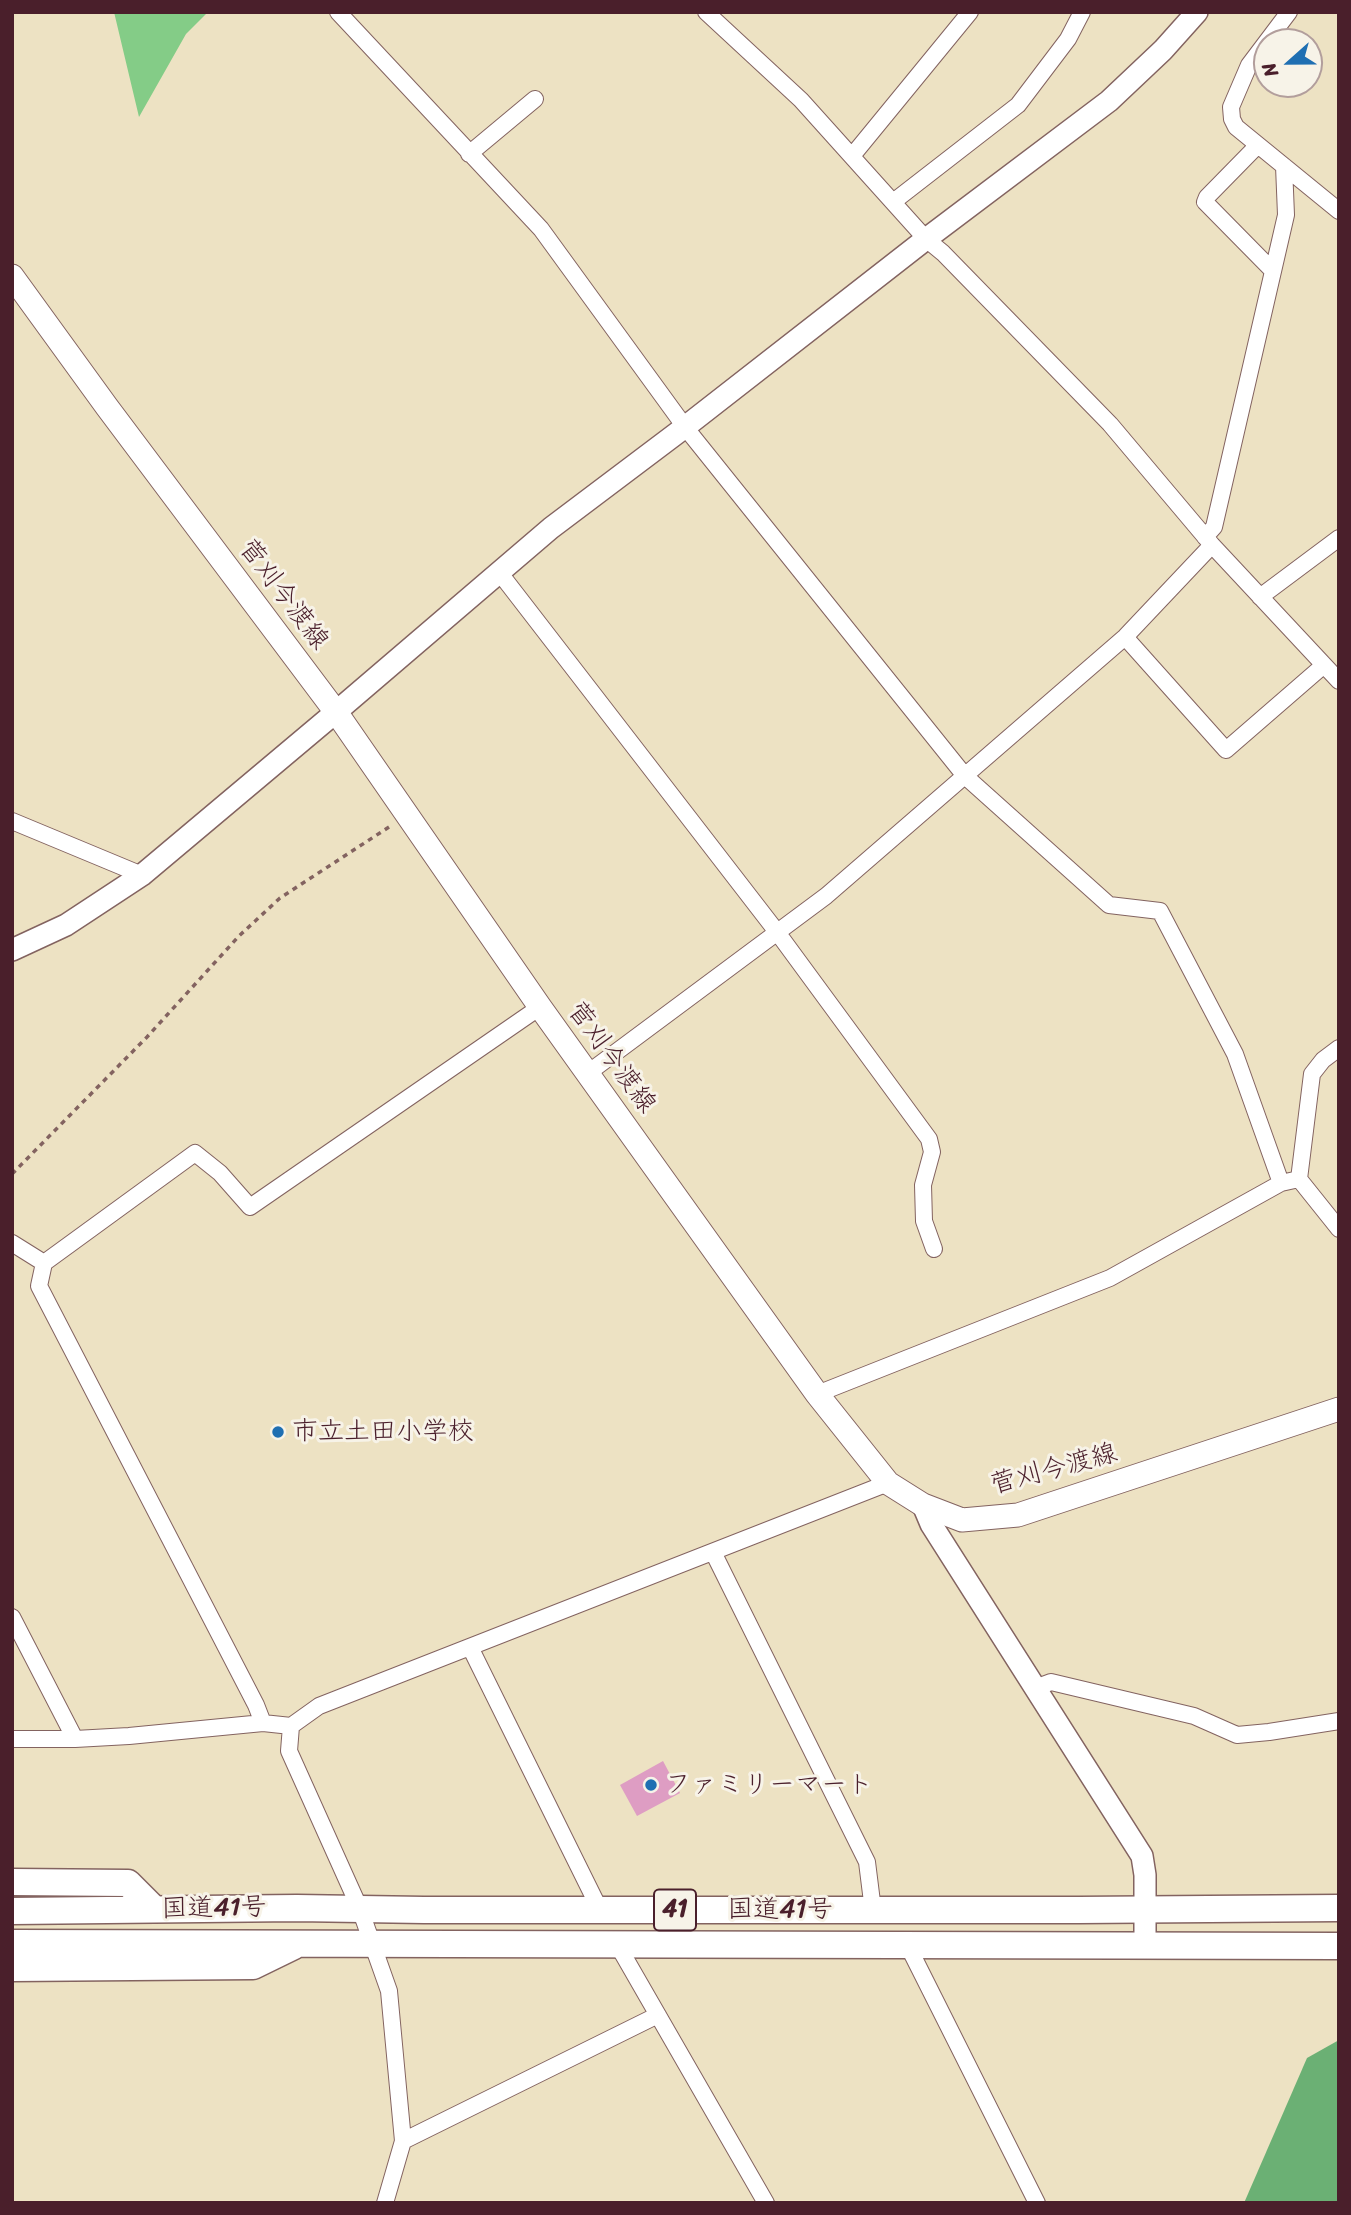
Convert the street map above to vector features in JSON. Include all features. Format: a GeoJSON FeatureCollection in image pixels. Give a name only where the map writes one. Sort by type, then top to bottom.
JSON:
{"type":"FeatureCollection","features":[{"type":"Feature","properties":{"kind":"highway"},"geometry":{"type":"LineString","coordinates":[[12,1882],[128,1883],[154,1909]]}},
{"type":"Feature","properties":{"kind":"highway","name":"国道41号"},"geometry":{"type":"LineString","coordinates":[[12,1911],[297,1908],[1339,1908]]}},
{"type":"Feature","properties":{"kind":"highway","name":"国道41号"},"geometry":{"type":"LineString","coordinates":[[12,1943],[1339,1946]]}},
{"type":"Feature","properties":{"kind":"highway"},"geometry":{"type":"LineString","coordinates":[[12,1968],[253,1966],[299,1944]]}},
{"type":"Feature","properties":{"kind":"main road","name":"菅刈今渡線"},"geometry":{"type":"LineString","coordinates":[[12,276],[336,712],[540,1007],[817,1394],[888,1483],[923,1505],[962,1520],[1018,1515],[1339,1409]]}},
{"type":"Feature","properties":{"kind":"street"},"geometry":{"type":"LineString","coordinates":[[338,12],[541,229],[685,427],[965,776],[1109,905],[1160,911],[1235,1054],[1281,1183]]}},
{"type":"Feature","properties":{"kind":"street"},"geometry":{"type":"LineString","coordinates":[[706,12],[801,100],[926,239],[943,253],[1110,424],[1208,541],[1339,681]]}},
{"type":"Feature","properties":{"kind":"street"},"geometry":{"type":"LineString","coordinates":[[852,156],[970,12]]}},
{"type":"Feature","properties":{"kind":"street"},"geometry":{"type":"LineString","coordinates":[[893,202],[1018,105],[1068,39],[1082,12]]}},
{"type":"Feature","properties":{"kind":"street"},"geometry":{"type":"LineString","coordinates":[[12,950],[66,925],[142,874],[551,527],[1109,101],[1163,51],[1197,12]]}},
{"type":"Feature","properties":{"kind":"street"},"geometry":{"type":"LineString","coordinates":[[1289,12],[1249,65],[1231,107],[1232,118],[1236,127],[1339,211]]}},
{"type":"Feature","properties":{"kind":"street"},"geometry":{"type":"LineString","coordinates":[[469,154],[536,99]]}},
{"type":"Feature","properties":{"kind":"street"},"geometry":{"type":"LineString","coordinates":[[1258,145],[1206,197],[1205,202],[1273,271]]}},
{"type":"Feature","properties":{"kind":"street"},"geometry":{"type":"LineString","coordinates":[[588,1073],[826,896],[1125,636],[1208,541],[1214,527],[1286,215],[1283,166]]}},
{"type":"Feature","properties":{"kind":"street"},"geometry":{"type":"LineString","coordinates":[[1260,597],[1339,538]]}},
{"type":"Feature","properties":{"kind":"street"},"geometry":{"type":"LineString","coordinates":[[499,572],[777,932],[929,1139],[932,1152],[923,1185],[924,1221],[934,1249]]}},
{"type":"Feature","properties":{"kind":"street"},"geometry":{"type":"LineString","coordinates":[[1125,636],[1226,750],[1324,665]]}},
{"type":"Feature","properties":{"kind":"street"},"geometry":{"type":"LineString","coordinates":[[13,822],[142,874]]}},
{"type":"Feature","properties":{"kind":"street"},"geometry":{"type":"LineString","coordinates":[[263,1723],[39,1286],[44,1264],[195,1153],[220,1173],[250,1208],[540,1007]]}},
{"type":"Feature","properties":{"kind":"street"},"geometry":{"type":"LineString","coordinates":[[1339,1048],[1323,1060],[1312,1074],[1299,1179],[1339,1229]]}},
{"type":"Feature","properties":{"kind":"street"},"geometry":{"type":"LineString","coordinates":[[817,1394],[1110,1278],[1281,1183],[1299,1179]]}},
{"type":"Feature","properties":{"kind":"street"},"geometry":{"type":"LineString","coordinates":[[12,1243],[44,1264]]}},
{"type":"Feature","properties":{"kind":"street"},"geometry":{"type":"LineString","coordinates":[[12,1739],[75,1739],[263,1723],[291,1726],[319,1706],[888,1483]]}},
{"type":"Feature","properties":{"kind":"street"},"geometry":{"type":"LineString","coordinates":[[923,1505],[931,1524],[1142,1856],[1145,1945]]}},
{"type":"Feature","properties":{"kind":"street"},"geometry":{"type":"LineString","coordinates":[[713,1552],[867,1861],[873,1910]]}},
{"type":"Feature","properties":{"kind":"street"},"geometry":{"type":"LineString","coordinates":[[12,1617],[75,1739]]}},
{"type":"Feature","properties":{"kind":"street"},"geometry":{"type":"LineString","coordinates":[[470,1647],[600,1910]]}},
{"type":"Feature","properties":{"kind":"street"},"geometry":{"type":"LineString","coordinates":[[1035,1688],[1051,1682],[1194,1716],[1237,1735],[1339,1721]]}},
{"type":"Feature","properties":{"kind":"street"},"geometry":{"type":"LineString","coordinates":[[291,1726],[289,1751],[360,1909],[389,1991],[403,2141],[385,2203]]}},
{"type":"Feature","properties":{"kind":"street"},"geometry":{"type":"LineString","coordinates":[[617,1944],[766,2203]]}},
{"type":"Feature","properties":{"kind":"street"},"geometry":{"type":"LineString","coordinates":[[907,1944],[1037,2203]]}},
{"type":"Feature","properties":{"kind":"street"},"geometry":{"type":"LineString","coordinates":[[403,2141],[658,2015]]}},
{"type":"Feature","properties":{"kind":"path"},"geometry":{"type":"LineString","coordinates":[[12,1174],[147,1037],[239,936],[280,898],[389,827]]}},
{"type":"Feature","properties":{"kind":"green space"},"geometry":{"type":"Polygon","coordinates":[[[114,12],[208,12],[186,34],[139,117],[114,12]]]}},
{"type":"Feature","properties":{"kind":"green space"},"geometry":{"type":"Polygon","coordinates":[[[1339,2040],[1339,2203],[1244,2203],[1307,2058],[1339,2040]]]}},
{"type":"Feature","properties":{"kind":"building"},"geometry":{"type":"Polygon","coordinates":[[[663,1761],[680,1793],[637,1816],[620,1785],[663,1761]]]}},
{"type":"Feature","properties":{"kind":"place","name":"市立土田小学校"},"geometry":{"type":"Point","coordinates":[278,1432]}},
{"type":"Feature","properties":{"kind":"place","name":"ファミリーマート"},"geometry":{"type":"Point","coordinates":[651,1785]}}]}
